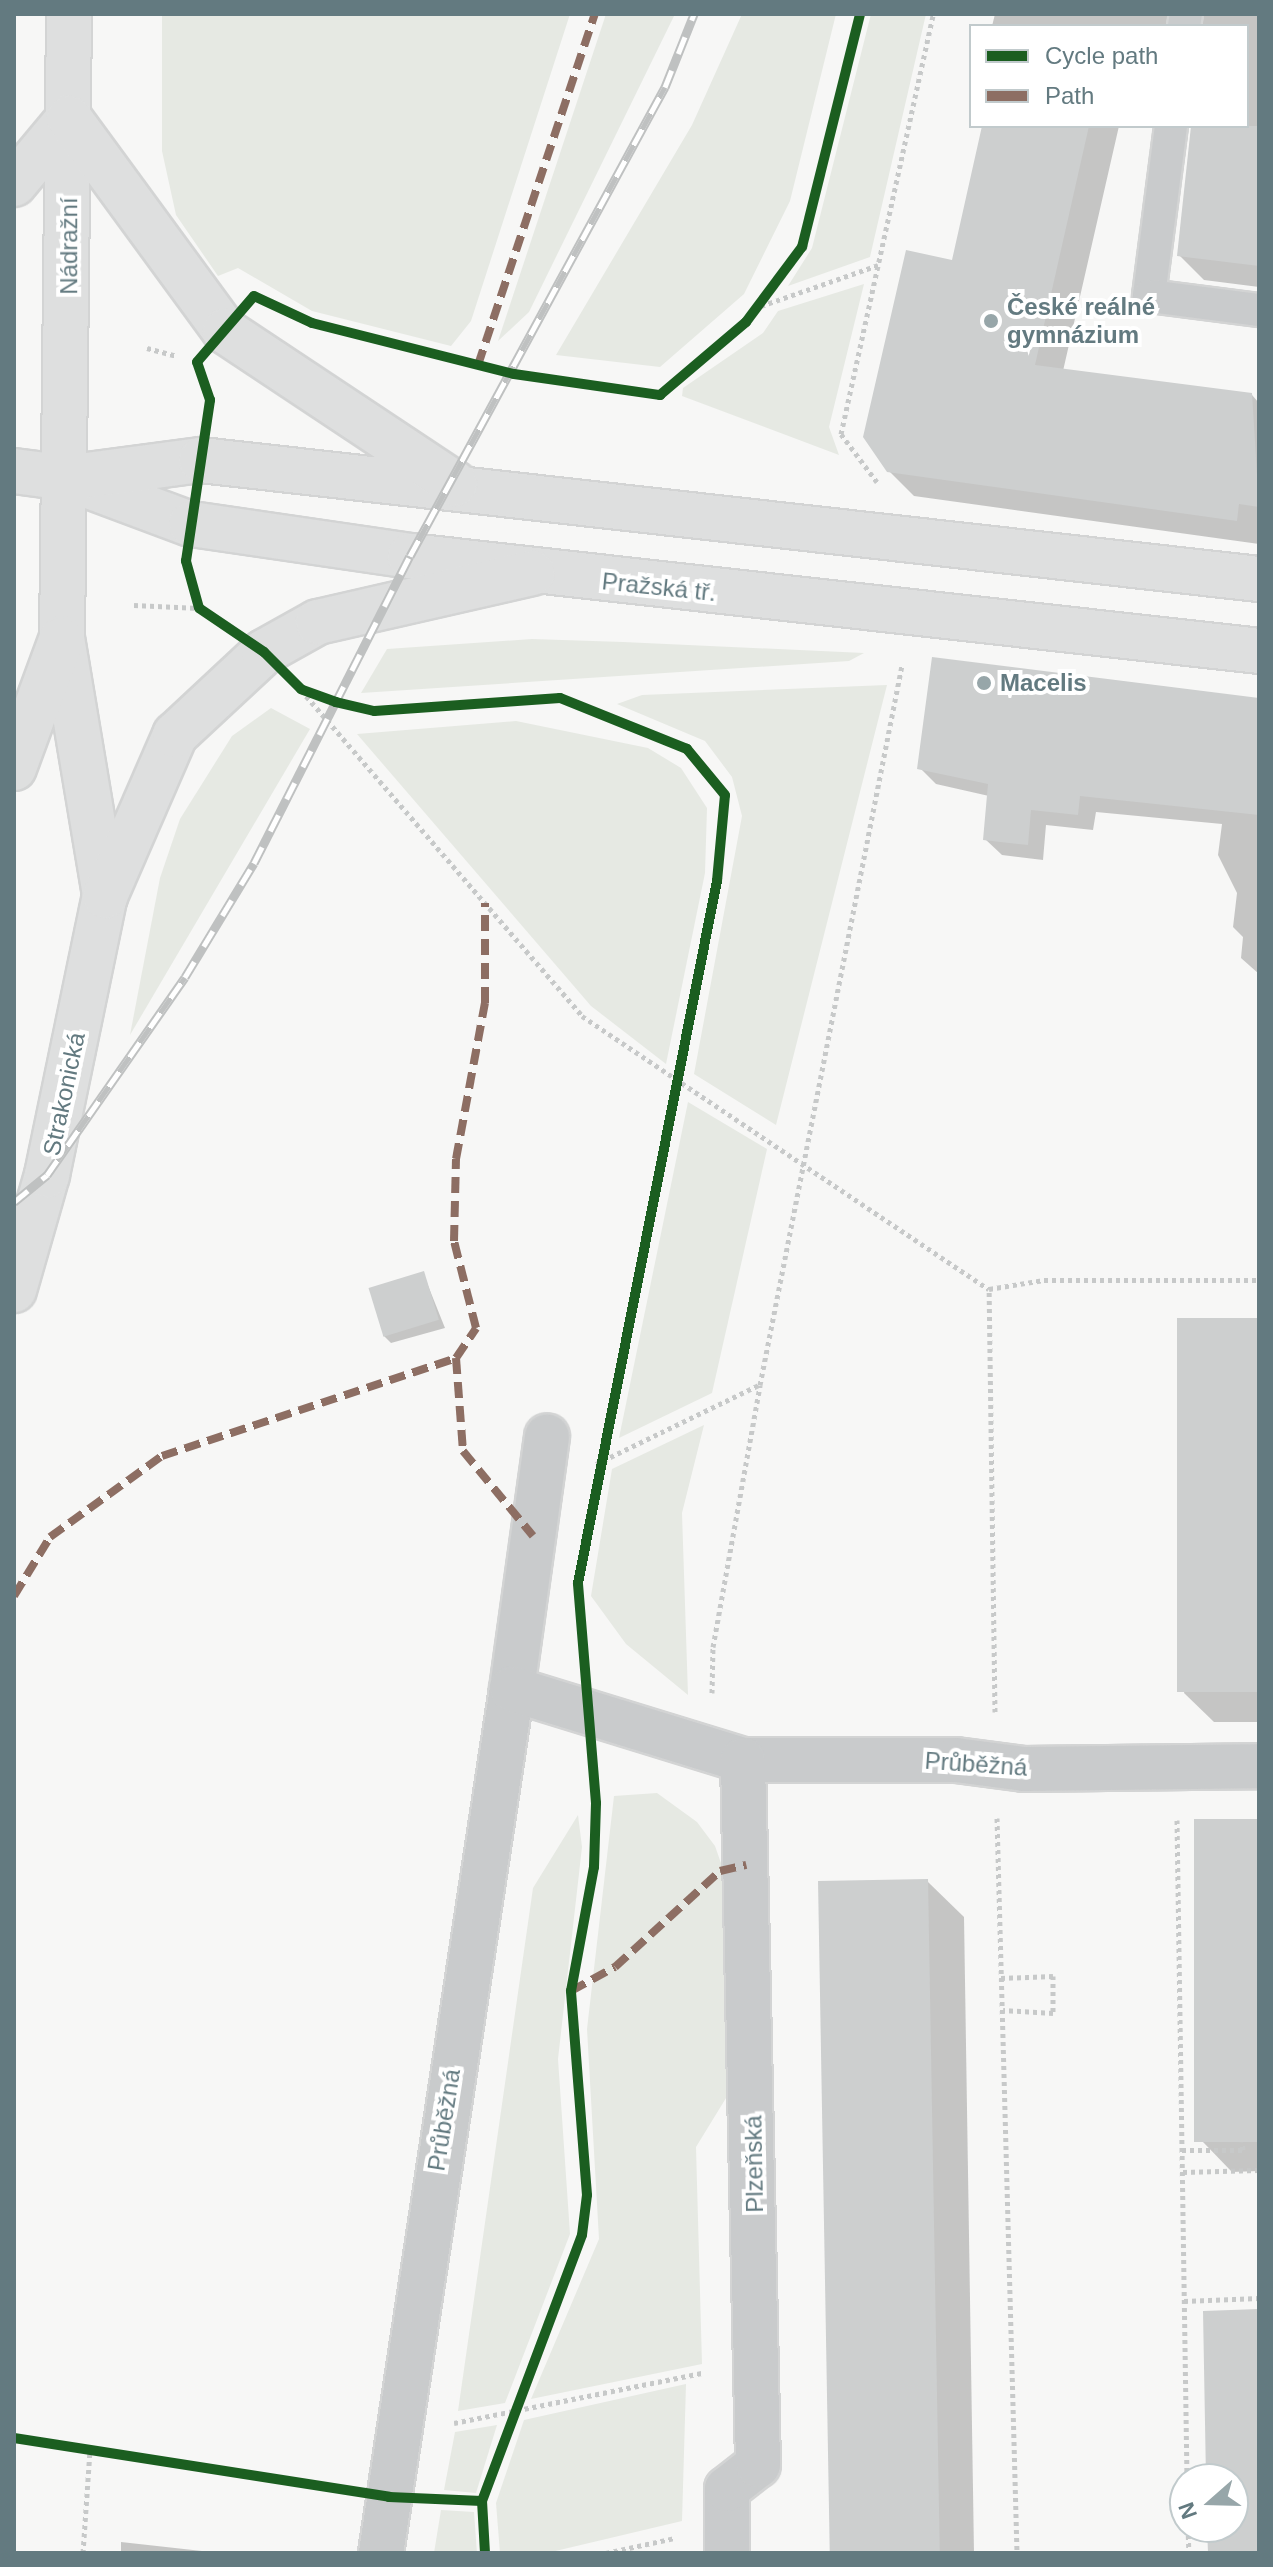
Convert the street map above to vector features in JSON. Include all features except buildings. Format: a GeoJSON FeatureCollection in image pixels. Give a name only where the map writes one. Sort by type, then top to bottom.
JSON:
{"type":"FeatureCollection","features":[{"type":"Feature","properties":{"kind":"main road","name":"Nádražní"},"geometry":{"type":"LineString","coordinates":[[67,478],[69,14]]}},
{"type":"Feature","properties":{"kind":"main road"},"geometry":{"type":"LineString","coordinates":[[14,184],[69,118],[225,331],[455,484]]}},
{"type":"Feature","properties":{"kind":"main road","name":"Pražská tř."},"geometry":{"type":"LineString","coordinates":[[67,478],[201,460],[455,484],[1259,579]]}},
{"type":"Feature","properties":{"kind":"main road","name":"Pražská tř."},"geometry":{"type":"LineString","coordinates":[[14,471],[67,478],[191,524],[532,573],[1259,651]]}},
{"type":"Feature","properties":{"kind":"main road"},"geometry":{"type":"LineString","coordinates":[[67,478],[62,638],[105,896]]}},
{"type":"Feature","properties":{"kind":"main road"},"geometry":{"type":"LineString","coordinates":[[105,896],[175,735],[264,652],[318,622],[532,573]]}},
{"type":"Feature","properties":{"kind":"main road"},"geometry":{"type":"LineString","coordinates":[[14,768],[62,638]]}},
{"type":"Feature","properties":{"kind":"main road","name":"Strakonická"},"geometry":{"type":"LineString","coordinates":[[14,1290],[47,1175],[105,896]]}},
{"type":"Feature","properties":{"kind":"street","name":"Průběžná"},"geometry":{"type":"LineString","coordinates":[[381,2553],[512,1689],[547,1436]]}},
{"type":"Feature","properties":{"kind":"street","name":"Průběžná"},"geometry":{"type":"LineString","coordinates":[[512,1689],[726,1755],[996,1765],[1259,1766]]}},
{"type":"Feature","properties":{"kind":"street","name":"Plzeňská"},"geometry":{"type":"LineString","coordinates":[[726,1755],[759,2361],[758,2465],[727,2489],[727,2540]]}},
{"type":"Feature","properties":{"kind":"lane"},"geometry":{"type":"LineString","coordinates":[[1171,128],[1149,296],[1259,310]]}},
{"type":"Feature","properties":{"kind":"path"},"geometry":{"type":"LineString","coordinates":[[883,489],[841,434],[933,14]]}},
{"type":"Feature","properties":{"kind":"path"},"geometry":{"type":"LineString","coordinates":[[757,310],[878,265]]}},
{"type":"Feature","properties":{"kind":"path"},"geometry":{"type":"LineString","coordinates":[[757,310],[777,282]]}},
{"type":"Feature","properties":{"kind":"path"},"geometry":{"type":"LineString","coordinates":[[134,605],[199,608],[186,561]]}},
{"type":"Feature","properties":{"kind":"path"},"geometry":{"type":"LineString","coordinates":[[726,1755],[713,1647],[803,1158],[905,649]]}},
{"type":"Feature","properties":{"kind":"path"},"geometry":{"type":"LineString","coordinates":[[301,689],[336,702]]}},
{"type":"Feature","properties":{"kind":"path"},"geometry":{"type":"LineString","coordinates":[[301,689],[582,1016],[677,1081],[803,1158],[989,1289],[1044,1280],[1259,1280]]}},
{"type":"Feature","properties":{"kind":"path"},"geometry":{"type":"LineString","coordinates":[[674,1096],[680,1065]]}},
{"type":"Feature","properties":{"kind":"path"},"geometry":{"type":"LineString","coordinates":[[989,1289],[996,1765],[1017,2553]]}},
{"type":"Feature","properties":{"kind":"path"},"geometry":{"type":"LineString","coordinates":[[541,1487],[601,1462],[760,1385]]}},
{"type":"Feature","properties":{"kind":"path"},"geometry":{"type":"LineString","coordinates":[[598,1477],[604,1447]]}},
{"type":"Feature","properties":{"kind":"path"},"geometry":{"type":"LineString","coordinates":[[1176,1767],[1187,2463]]}},
{"type":"Feature","properties":{"kind":"path"},"geometry":{"type":"LineString","coordinates":[[1001,1978],[1053,1976],[1053,2013],[1003,2010]]}},
{"type":"Feature","properties":{"kind":"path"},"geometry":{"type":"LineString","coordinates":[[1182,2150],[1243,2150],[1242,2142]]}},
{"type":"Feature","properties":{"kind":"path"},"geometry":{"type":"LineString","coordinates":[[1183,2172],[1259,2170]]}},
{"type":"Feature","properties":{"kind":"path"},"geometry":{"type":"LineString","coordinates":[[1184,2301],[1259,2298]]}},
{"type":"Feature","properties":{"kind":"path"},"geometry":{"type":"LineString","coordinates":[[398,2434],[759,2361]]}},
{"type":"Feature","properties":{"kind":"path"},"geometry":{"type":"LineString","coordinates":[[507,2426],[516,2399]]}},
{"type":"Feature","properties":{"kind":"path"},"geometry":{"type":"LineString","coordinates":[[14,2438],[338,2489]]}},
{"type":"Feature","properties":{"kind":"path"},"geometry":{"type":"LineString","coordinates":[[83,2553],[90,2450]]}},
{"type":"Feature","properties":{"kind":"path"},"geometry":{"type":"LineString","coordinates":[[606,2553],[727,2540]]}},
{"type":"Feature","properties":{"kind":"shaded area"},"geometry":{"type":"Polygon","coordinates":[[[162,14],[570,14],[471,321],[451,346],[312,311],[238,268],[218,276],[176,215],[162,151],[162,14]]]}},
{"type":"Feature","properties":{"kind":"shaded area"},"geometry":{"type":"Polygon","coordinates":[[[606,14],[675,14],[529,312],[498,341],[606,14]]]}},
{"type":"Feature","properties":{"kind":"shaded area"},"geometry":{"type":"Polygon","coordinates":[[[742,14],[836,14],[790,201],[744,294],[660,367],[556,355],[692,125],[742,14]]]}},
{"type":"Feature","properties":{"kind":"shaded area"},"geometry":{"type":"Polygon","coordinates":[[[871,14],[926,14],[870,257],[788,286],[812,248],[871,14]]]}},
{"type":"Feature","properties":{"kind":"shaded area"},"geometry":{"type":"Polygon","coordinates":[[[864,284],[829,427],[839,455],[682,396],[683,388],[763,333],[778,311],[864,284]]]}},
{"type":"Feature","properties":{"kind":"shaded area"},"geometry":{"type":"Polygon","coordinates":[[[532,639],[864,653],[849,661],[361,693],[387,649],[532,639]]]}},
{"type":"Feature","properties":{"kind":"shaded area"},"geometry":{"type":"Polygon","coordinates":[[[887,685],[776,1125],[694,1074],[742,816],[732,777],[705,741],[617,704],[642,695],[887,685]]]}},
{"type":"Feature","properties":{"kind":"shaded area"},"geometry":{"type":"Polygon","coordinates":[[[271,708],[310,729],[130,1035],[160,878],[180,819],[232,736],[271,708]]]}},
{"type":"Feature","properties":{"kind":"shaded area"},"geometry":{"type":"Polygon","coordinates":[[[516,721],[648,748],[681,768],[707,808],[705,873],[666,1064],[591,1006],[357,734],[516,721]]]}},
{"type":"Feature","properties":{"kind":"shaded area"},"geometry":{"type":"Polygon","coordinates":[[[688,1102],[767,1149],[712,1393],[619,1438],[688,1102]]]}},
{"type":"Feature","properties":{"kind":"shaded area"},"geometry":{"type":"Polygon","coordinates":[[[704,1425],[682,1513],[688,1695],[626,1644],[591,1596],[612,1469],[704,1425]]]}},
{"type":"Feature","properties":{"kind":"shaded area"},"geometry":{"type":"Polygon","coordinates":[[[657,1793],[697,1822],[715,1846],[729,1886],[734,2085],[696,2147],[702,2364],[531,2399],[599,2239],[587,2029],[614,1796],[657,1793]]]}},
{"type":"Feature","properties":{"kind":"shaded area"},"geometry":{"type":"Polygon","coordinates":[[[578,1815],[582,1847],[558,2059],[570,2234],[505,2403],[458,2411],[533,1888],[578,1815]]]}},
{"type":"Feature","properties":{"kind":"shaded area"},"geometry":{"type":"Polygon","coordinates":[[[686,2384],[682,2521],[547,2553],[500,2553],[496,2503],[524,2420],[686,2384]]]}},
{"type":"Feature","properties":{"kind":"shaded area"},"geometry":{"type":"Polygon","coordinates":[[[497,2425],[476,2493],[444,2490],[455,2432],[497,2425]]]}},
{"type":"Feature","properties":{"kind":"shaded area"},"geometry":{"type":"Polygon","coordinates":[[[441,2510],[474,2512],[477,2553],[434,2553],[441,2510]]]}},
{"type":"Feature","properties":{"kind":"railway"},"geometry":{"type":"LineString","coordinates":[[14,1202],[47,1175],[185,977],[254,863],[410,556],[665,87],[694,14]]}},
{"type":"Feature","properties":{"kind":"marked path"},"geometry":{"type":"LineString","coordinates":[[478,365],[595,14]]}},
{"type":"Feature","properties":{"kind":"marked path"},"geometry":{"type":"LineString","coordinates":[[14,1596],[50,1537],[162,1456],[456,1358],[476,1328],[454,1241],[456,1159],[485,1003],[485,903]]}},
{"type":"Feature","properties":{"kind":"marked path"},"geometry":{"type":"LineString","coordinates":[[456,1358],[463,1451],[533,1536]]}},
{"type":"Feature","properties":{"kind":"marked path"},"geometry":{"type":"LineString","coordinates":[[571,1991],[615,1967],[720,1871],[746,1865]]}},
{"type":"Feature","properties":{"kind":"cycle path"},"geometry":{"type":"LineString","coordinates":[[485,2553],[482,2501],[582,2235],[587,2195],[571,1991],[594,1867],[596,1803],[578,1583],[717,881],[725,795],[687,749],[560,698],[374,711],[336,702],[301,689],[264,652],[199,608],[186,561],[210,400],[197,362],[254,296],[312,323],[514,374],[660,395],[746,322],[802,247],[860,14]]}},
{"type":"Feature","properties":{"kind":"cycle path"},"geometry":{"type":"LineString","coordinates":[[14,2438],[389,2497],[482,2501]]}},
{"type":"Feature","properties":{"kind":"place","name":"České reálné gymnázium"},"geometry":{"type":"Point","coordinates":[991,321]}},
{"type":"Feature","properties":{"kind":"place","name":"Macelis"},"geometry":{"type":"Point","coordinates":[984,683]}}]}
